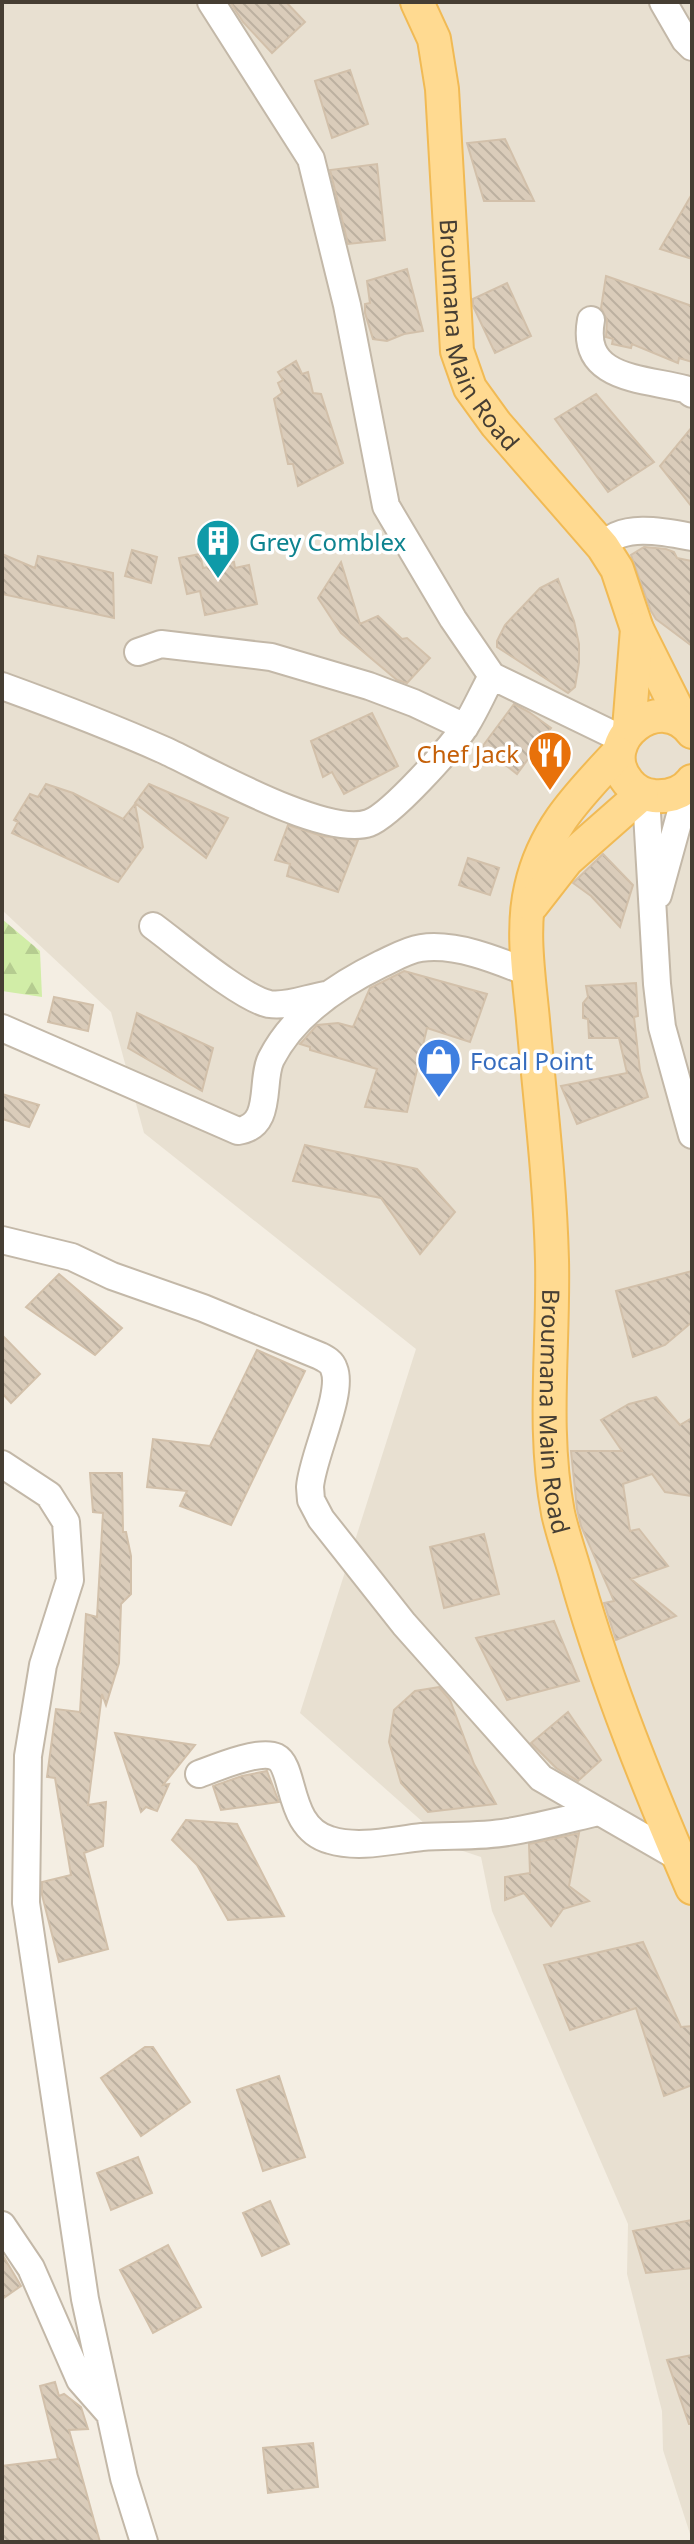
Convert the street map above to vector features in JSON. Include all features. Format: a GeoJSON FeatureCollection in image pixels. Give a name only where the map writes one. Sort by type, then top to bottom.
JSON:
{"type":"FeatureCollection","features":[{"type":"Feature","properties":{"kind":"main road","name":"Broumana Main Road"},"geometry":{"type":"LineString","coordinates":[[417,2],[434,39],[442,89],[457,351],[470,388],[496,424],[603,547],[617,569],[637,629],[689,728]]}},
{"type":"Feature","properties":{"kind":"main road","name":"Broumana Main Road"},"geometry":{"type":"LineString","coordinates":[[637,629],[623,740],[551,832],[535,870],[528,911],[529,973],[548,1187],[552,1262],[550,1451],[558,1514],[600,1654],[688,1870]]}},
{"type":"Feature","properties":{"kind":"main road"},"geometry":{"type":"LineString","coordinates":[[689,728],[665,716],[646,717],[623,740],[624,777],[644,795],[668,797],[690,783]]}},
{"type":"Feature","properties":{"kind":"main road"},"geometry":{"type":"LineString","coordinates":[[528,911],[567,860],[644,795]]}},
{"type":"Feature","properties":{"kind":"street"},"geometry":{"type":"LineString","coordinates":[[211,2],[311,159],[347,305],[386,506],[492,676],[623,740]]}},
{"type":"Feature","properties":{"kind":"street"},"geometry":{"type":"LineString","coordinates":[[663,2],[672,21],[692,47]]}},
{"type":"Feature","properties":{"kind":"street"},"geometry":{"type":"LineString","coordinates":[[591,320],[588,338],[593,355],[606,368],[685,389],[692,394]]}},
{"type":"Feature","properties":{"kind":"street"},"geometry":{"type":"LineString","coordinates":[[603,547],[620,533],[692,537]]}},
{"type":"Feature","properties":{"kind":"street"},"geometry":{"type":"LineString","coordinates":[[138,652],[161,644],[271,657],[369,686],[465,727]]}},
{"type":"Feature","properties":{"kind":"street"},"geometry":{"type":"LineString","coordinates":[[2,686],[167,752],[235,787],[296,811],[344,824],[367,824],[395,807],[465,727],[492,676]]}},
{"type":"Feature","properties":{"kind":"street"},"geometry":{"type":"LineString","coordinates":[[652,914],[690,783]]}},
{"type":"Feature","properties":{"kind":"street"},"geometry":{"type":"LineString","coordinates":[[644,795],[662,1027],[692,1135]]}},
{"type":"Feature","properties":{"kind":"street"},"geometry":{"type":"LineString","coordinates":[[153,926],[248,996],[270,1004],[291,1003],[325,995]]}},
{"type":"Feature","properties":{"kind":"street"},"geometry":{"type":"LineString","coordinates":[[2,1028],[238,1131],[249,1128],[264,1105],[269,1061],[291,1028],[325,995],[381,964],[422,948],[441,948],[501,961],[529,973]]}},
{"type":"Feature","properties":{"kind":"street"},"geometry":{"type":"LineString","coordinates":[[2,1240],[72,1257],[112,1276],[203,1308],[331,1363],[336,1380],[333,1402],[314,1463],[310,1487],[311,1500],[321,1519],[404,1624],[528,1765],[557,1790],[598,1812],[688,1870]]}},
{"type":"Feature","properties":{"kind":"street"},"geometry":{"type":"LineString","coordinates":[[2,1464],[49,1495],[66,1522],[70,1580],[43,1665],[28,1756],[26,1903],[71,2196],[77,2254],[124,2478],[144,2542]]}},
{"type":"Feature","properties":{"kind":"street"},"geometry":{"type":"LineString","coordinates":[[199,1774],[223,1764],[275,1756],[283,1763],[297,1810],[314,1833],[330,1840],[355,1844],[453,1834],[506,1833],[598,1812]]}},
{"type":"Feature","properties":{"kind":"street"},"geometry":{"type":"LineString","coordinates":[[2,2225],[31,2268],[80,2380],[109,2413]]}},
{"type":"Feature","properties":{"kind":"shaded area"},"geometry":{"type":"Polygon","coordinates":[[[2,2],[692,2],[692,2540],[663,2450],[662,2411],[627,2274],[628,2224],[492,1911],[481,1857],[451,1847],[300,1713],[416,1349],[144,1133],[111,1012],[2,910],[2,2]]]}},
{"type":"Feature","properties":{"kind":"green space"},"geometry":{"type":"Polygon","coordinates":[[[2,919],[40,951],[42,997],[2,991],[2,919]]]}},
{"type":"Feature","properties":{"kind":"building"},"geometry":{"type":"Polygon","coordinates":[[[230,2],[286,2],[305,22],[272,53],[243,22],[230,2]]]}},
{"type":"Feature","properties":{"kind":"building"},"geometry":{"type":"Polygon","coordinates":[[[350,70],[368,124],[332,138],[315,81],[350,70]]]}},
{"type":"Feature","properties":{"kind":"building"},"geometry":{"type":"Polygon","coordinates":[[[505,139],[534,201],[484,201],[467,143],[505,139]]]}},
{"type":"Feature","properties":{"kind":"building"},"geometry":{"type":"Polygon","coordinates":[[[377,164],[385,240],[348,244],[330,170],[377,164]]]}},
{"type":"Feature","properties":{"kind":"building"},"geometry":{"type":"Polygon","coordinates":[[[692,194],[692,259],[660,249],[692,194]]]}},
{"type":"Feature","properties":{"kind":"building"},"geometry":{"type":"Polygon","coordinates":[[[407,269],[423,331],[387,341],[373,339],[365,313],[365,304],[370,303],[367,281],[407,269]]]}},
{"type":"Feature","properties":{"kind":"building"},"geometry":{"type":"Polygon","coordinates":[[[606,276],[692,306],[692,362],[679,358],[678,363],[632,344],[631,348],[612,344],[613,339],[606,337],[607,320],[601,308],[606,276]]]}},
{"type":"Feature","properties":{"kind":"building"},"geometry":{"type":"Polygon","coordinates":[[[507,283],[531,336],[495,353],[473,306],[473,299],[507,283]]]}},
{"type":"Feature","properties":{"kind":"building"},"geometry":{"type":"Polygon","coordinates":[[[296,361],[302,374],[308,372],[313,393],[321,394],[343,463],[298,486],[293,464],[288,464],[274,399],[282,393],[278,383],[283,380],[278,372],[296,361]]]}},
{"type":"Feature","properties":{"kind":"building"},"geometry":{"type":"Polygon","coordinates":[[[596,394],[654,462],[608,492],[555,419],[596,394]]]}},
{"type":"Feature","properties":{"kind":"building"},"geometry":{"type":"Polygon","coordinates":[[[692,427],[692,507],[660,466],[692,427]]]}},
{"type":"Feature","properties":{"kind":"building"},"geometry":{"type":"Polygon","coordinates":[[[644,547],[666,549],[674,552],[677,558],[692,561],[692,646],[656,619],[651,611],[631,555],[644,547]]]}},
{"type":"Feature","properties":{"kind":"building"},"geometry":{"type":"Polygon","coordinates":[[[132,550],[157,557],[151,583],[125,576],[132,550]]]}},
{"type":"Feature","properties":{"kind":"building"},"geometry":{"type":"Polygon","coordinates":[[[2,554],[35,568],[38,556],[113,573],[114,618],[2,594],[2,554]]]}},
{"type":"Feature","properties":{"kind":"building","name":"Grey Comblex"},"geometry":{"type":"Polygon","coordinates":[[[200,554],[203,568],[234,562],[235,568],[249,565],[257,604],[205,615],[200,591],[187,594],[179,558],[200,554]]]}},
{"type":"Feature","properties":{"kind":"building"},"geometry":{"type":"Polygon","coordinates":[[[341,562],[360,624],[378,616],[402,639],[407,638],[430,658],[407,683],[397,680],[341,633],[318,598],[341,562]]]}},
{"type":"Feature","properties":{"kind":"building"},"geometry":{"type":"Polygon","coordinates":[[[558,579],[579,644],[575,687],[568,693],[497,647],[505,625],[540,588],[558,579]]]}},
{"type":"Feature","properties":{"kind":"building"},"geometry":{"type":"Polygon","coordinates":[[[514,704],[551,728],[517,774],[482,747],[514,704]]]}},
{"type":"Feature","properties":{"kind":"building"},"geometry":{"type":"Polygon","coordinates":[[[372,713],[398,766],[344,794],[332,772],[323,777],[311,741],[372,713]]]}},
{"type":"Feature","properties":{"kind":"building"},"geometry":{"type":"Polygon","coordinates":[[[46,784],[73,793],[123,819],[135,804],[143,847],[118,882],[12,833],[18,822],[14,820],[30,794],[38,797],[46,784]]]}},
{"type":"Feature","properties":{"kind":"building"},"geometry":{"type":"Polygon","coordinates":[[[149,784],[228,818],[206,858],[135,803],[149,784]]]}},
{"type":"Feature","properties":{"kind":"building"},"geometry":{"type":"Polygon","coordinates":[[[288,825],[322,836],[358,840],[338,892],[287,876],[290,864],[275,860],[288,825]]]}},
{"type":"Feature","properties":{"kind":"building"},"geometry":{"type":"Polygon","coordinates":[[[603,854],[633,885],[620,927],[591,896],[573,883],[603,854]]]}},
{"type":"Feature","properties":{"kind":"building"},"geometry":{"type":"Polygon","coordinates":[[[468,858],[499,868],[490,895],[459,885],[468,858]]]}},
{"type":"Feature","properties":{"kind":"building"},"geometry":{"type":"Polygon","coordinates":[[[404,971],[487,994],[470,1042],[427,1028],[407,1112],[365,1107],[377,1069],[310,1050],[310,1047],[300,1044],[317,1025],[338,1023],[353,1027],[370,988],[404,971]]]}},
{"type":"Feature","properties":{"kind":"building"},"geometry":{"type":"Polygon","coordinates":[[[636,983],[638,1016],[634,1017],[640,1071],[648,1097],[577,1124],[561,1086],[627,1073],[619,1038],[589,1038],[588,1019],[583,1018],[583,1003],[588,997],[586,986],[636,983]]]}},
{"type":"Feature","properties":{"kind":"building"},"geometry":{"type":"Polygon","coordinates":[[[54,997],[93,1005],[88,1031],[48,1022],[54,997]]]}},
{"type":"Feature","properties":{"kind":"building"},"geometry":{"type":"Polygon","coordinates":[[[137,1013],[213,1048],[202,1091],[128,1048],[137,1013]]]}},
{"type":"Feature","properties":{"kind":"building"},"geometry":{"type":"Polygon","coordinates":[[[2,1094],[39,1105],[29,1127],[2,1119],[2,1094]]]}},
{"type":"Feature","properties":{"kind":"building"},"geometry":{"type":"Polygon","coordinates":[[[305,1145],[417,1169],[455,1212],[420,1254],[381,1198],[293,1181],[305,1145]]]}},
{"type":"Feature","properties":{"kind":"building"},"geometry":{"type":"Polygon","coordinates":[[[692,1271],[692,1322],[665,1345],[633,1357],[616,1291],[692,1271]]]}},
{"type":"Feature","properties":{"kind":"building"},"geometry":{"type":"Polygon","coordinates":[[[59,1274],[122,1328],[95,1355],[26,1307],[59,1274]]]}},
{"type":"Feature","properties":{"kind":"building"},"geometry":{"type":"Polygon","coordinates":[[[2,1335],[40,1374],[11,1403],[2,1393],[2,1335]]]}},
{"type":"Feature","properties":{"kind":"building"},"geometry":{"type":"Polygon","coordinates":[[[257,1350],[305,1371],[231,1525],[180,1506],[187,1491],[147,1487],[153,1439],[210,1446],[257,1350]]]}},
{"type":"Feature","properties":{"kind":"building"},"geometry":{"type":"Polygon","coordinates":[[[656,1397],[680,1425],[692,1418],[692,1496],[665,1492],[652,1474],[623,1484],[630,1531],[639,1529],[668,1566],[631,1579],[676,1616],[616,1640],[604,1603],[614,1601],[581,1526],[571,1451],[622,1451],[601,1420],[629,1404],[656,1397]]]}},
{"type":"Feature","properties":{"kind":"building"},"geometry":{"type":"Polygon","coordinates":[[[90,1473],[122,1473],[123,1532],[126,1532],[131,1556],[131,1594],[121,1604],[119,1663],[106,1705],[102,1694],[88,1805],[106,1802],[103,1846],[84,1853],[108,1949],[59,1962],[42,1895],[42,1882],[71,1875],[55,1778],[47,1777],[56,1709],[80,1712],[86,1614],[97,1617],[103,1513],[93,1512],[90,1473]]]}},
{"type":"Feature","properties":{"kind":"building"},"geometry":{"type":"Polygon","coordinates":[[[484,1534],[499,1594],[444,1608],[430,1547],[484,1534]]]}},
{"type":"Feature","properties":{"kind":"building"},"geometry":{"type":"Polygon","coordinates":[[[554,1621],[579,1681],[507,1700],[476,1638],[554,1621]]]}},
{"type":"Feature","properties":{"kind":"building"},"geometry":{"type":"Polygon","coordinates":[[[439,1687],[450,1700],[474,1764],[496,1804],[428,1812],[401,1783],[389,1742],[394,1710],[415,1691],[439,1687]]]}},
{"type":"Feature","properties":{"kind":"building"},"geometry":{"type":"Polygon","coordinates":[[[568,1712],[601,1760],[578,1781],[556,1768],[531,1743],[568,1712]]]}},
{"type":"Feature","properties":{"kind":"building"},"geometry":{"type":"Polygon","coordinates":[[[115,1733],[195,1745],[163,1785],[169,1784],[157,1811],[146,1807],[141,1812],[115,1733]]]}},
{"type":"Feature","properties":{"kind":"building"},"geometry":{"type":"Polygon","coordinates":[[[267,1771],[279,1802],[221,1810],[213,1786],[267,1771]]]}},
{"type":"Feature","properties":{"kind":"building"},"geometry":{"type":"Polygon","coordinates":[[[186,1820],[237,1824],[284,1916],[228,1920],[197,1865],[172,1840],[186,1820]]]}},
{"type":"Feature","properties":{"kind":"building"},"geometry":{"type":"Polygon","coordinates":[[[579,1833],[569,1886],[589,1901],[563,1909],[551,1926],[524,1893],[505,1900],[505,1877],[530,1873],[529,1844],[579,1833]]]}},
{"type":"Feature","properties":{"kind":"building"},"geometry":{"type":"Polygon","coordinates":[[[643,1942],[681,2027],[692,2026],[692,2085],[664,2096],[636,2008],[570,2030],[544,1965],[643,1942]]]}},
{"type":"Feature","properties":{"kind":"building"},"geometry":{"type":"Polygon","coordinates":[[[145,2047],[153,2047],[190,2102],[141,2136],[101,2078],[145,2047]]]}},
{"type":"Feature","properties":{"kind":"building"},"geometry":{"type":"Polygon","coordinates":[[[279,2076],[305,2157],[263,2171],[237,2090],[279,2076]]]}},
{"type":"Feature","properties":{"kind":"building"},"geometry":{"type":"Polygon","coordinates":[[[138,2157],[152,2193],[111,2210],[97,2173],[138,2157]]]}},
{"type":"Feature","properties":{"kind":"building"},"geometry":{"type":"Polygon","coordinates":[[[270,2201],[289,2244],[262,2256],[243,2213],[270,2201]]]}},
{"type":"Feature","properties":{"kind":"building"},"geometry":{"type":"Polygon","coordinates":[[[692,2220],[692,2268],[646,2273],[633,2231],[692,2220]]]}},
{"type":"Feature","properties":{"kind":"building"},"geometry":{"type":"Polygon","coordinates":[[[168,2245],[201,2307],[153,2333],[120,2270],[168,2245]]]}},
{"type":"Feature","properties":{"kind":"building"},"geometry":{"type":"Polygon","coordinates":[[[2,2254],[21,2286],[2,2299],[2,2254]]]}},
{"type":"Feature","properties":{"kind":"building"},"geometry":{"type":"Polygon","coordinates":[[[692,2355],[692,2424],[689,2424],[667,2360],[692,2355]]]}},
{"type":"Feature","properties":{"kind":"building"},"geometry":{"type":"Polygon","coordinates":[[[55,2382],[59,2396],[64,2394],[81,2407],[88,2429],[69,2430],[100,2542],[2,2542],[2,2466],[58,2459],[40,2386],[55,2382]]]}},
{"type":"Feature","properties":{"kind":"building"},"geometry":{"type":"Polygon","coordinates":[[[313,2443],[318,2487],[268,2493],[263,2448],[313,2443]]]}},
{"type":"Feature","properties":{"kind":"place","name":"Grey Comblex"},"geometry":{"type":"Point","coordinates":[218,580]}},
{"type":"Feature","properties":{"kind":"place","name":"Chef Jack"},"geometry":{"type":"Point","coordinates":[550,792]}},
{"type":"Feature","properties":{"kind":"place","name":"Focal Point"},"geometry":{"type":"Point","coordinates":[439,1099]}}]}
